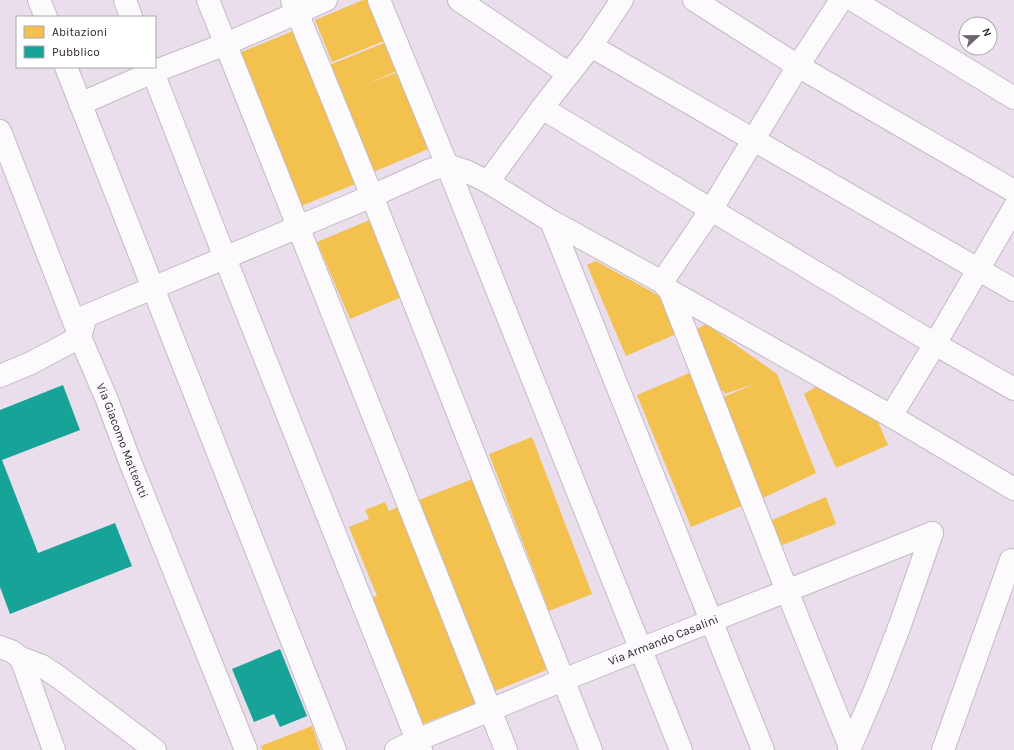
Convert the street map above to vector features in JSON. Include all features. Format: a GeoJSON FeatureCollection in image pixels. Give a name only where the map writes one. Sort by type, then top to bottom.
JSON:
{"type":"FeatureCollection","features":[{"type":"Feature","properties":{"kind":"street"},"geometry":{"type":"LineString","coordinates":[[39,0],[46,16]]}},
{"type":"Feature","properties":{"kind":"street"},"geometry":{"type":"LineString","coordinates":[[124,0],[131,16]]}},
{"type":"Feature","properties":{"kind":"street"},"geometry":{"type":"LineString","coordinates":[[208,0],[506,750]]}},
{"type":"Feature","properties":{"kind":"street"},"geometry":{"type":"LineString","coordinates":[[80,104],[152,70],[226,44],[294,6],[326,0]]}},
{"type":"Feature","properties":{"kind":"street"},"geometry":{"type":"LineString","coordinates":[[379,0],[447,165],[681,750]]}},
{"type":"Feature","properties":{"kind":"street"},"geometry":{"type":"LineString","coordinates":[[459,0],[569,74]]}},
{"type":"Feature","properties":{"kind":"street"},"geometry":{"type":"LineString","coordinates":[[488,182],[542,108],[591,46],[622,0]]}},
{"type":"Feature","properties":{"kind":"street"},"geometry":{"type":"LineString","coordinates":[[694,0],[798,66],[1014,191]]}},
{"type":"Feature","properties":{"kind":"street"},"geometry":{"type":"LineString","coordinates":[[666,286],[798,66],[841,0]]}},
{"type":"Feature","properties":{"kind":"street"},"geometry":{"type":"LineString","coordinates":[[852,0],[1014,98]]}},
{"type":"Feature","properties":{"kind":"street"},"geometry":{"type":"LineString","coordinates":[[294,6],[372,196],[591,750]]}},
{"type":"Feature","properties":{"kind":"street"},"geometry":{"type":"LineString","coordinates":[[591,46],[1014,290]]}},
{"type":"Feature","properties":{"kind":"street"},"geometry":{"type":"LineString","coordinates":[[66,68],[335,750]]}},
{"type":"Feature","properties":{"kind":"street"},"geometry":{"type":"LineString","coordinates":[[152,70],[225,258],[419,745]]}},
{"type":"Feature","properties":{"kind":"street"},"geometry":{"type":"LineString","coordinates":[[542,108],[935,344],[1014,389]]}},
{"type":"Feature","properties":{"kind":"street","name":"Via Giacomo Matteotti"},"geometry":{"type":"LineString","coordinates":[[0,132],[80,337],[107,400],[129,459],[246,750]]}},
{"type":"Feature","properties":{"kind":"street"},"geometry":{"type":"LineString","coordinates":[[0,376],[31,363],[80,337],[86,316],[372,196],[430,170],[447,165],[468,172],[488,182],[551,221],[891,416],[1014,489]]}},
{"type":"Feature","properties":{"kind":"street"},"geometry":{"type":"LineString","coordinates":[[891,416],[935,344],[1014,208]]}},
{"type":"Feature","properties":{"kind":"street"},"geometry":{"type":"LineString","coordinates":[[551,221],[763,750]]}},
{"type":"Feature","properties":{"kind":"street"},"geometry":{"type":"LineString","coordinates":[[666,286],[850,749]]}},
{"type":"Feature","properties":{"kind":"street","name":"Via Armando Casalini"},"geometry":{"type":"LineString","coordinates":[[396,750],[419,745],[490,710],[932,533],[900,625],[850,749]]}},
{"type":"Feature","properties":{"kind":"street"},"geometry":{"type":"LineString","coordinates":[[943,750],[1011,560]]}},
{"type":"Feature","properties":{"kind":"street"},"geometry":{"type":"LineString","coordinates":[[0,647],[11,651],[21,658],[42,666],[155,750]]}},
{"type":"Feature","properties":{"kind":"street"},"geometry":{"type":"LineString","coordinates":[[21,658],[54,750]]}},
{"type":"Feature","properties":{"kind":"building: Abitazioni"},"geometry":{"type":"Polygon","coordinates":[[[363,0],[368,0],[384,41],[332,62],[315,20],[363,0]]]}},
{"type":"Feature","properties":{"kind":"building: Abitazioni"},"geometry":{"type":"Polygon","coordinates":[[[298,29],[360,182],[301,206],[239,53],[298,29]]]}},
{"type":"Feature","properties":{"kind":"building: Abitazioni"},"geometry":{"type":"Polygon","coordinates":[[[384,43],[397,71],[365,85],[398,72],[428,149],[371,173],[327,66],[384,43]]]}},
{"type":"Feature","properties":{"kind":"building: Abitazioni"},"geometry":{"type":"Polygon","coordinates":[[[372,219],[404,296],[350,319],[317,242],[372,219]]]}},
{"type":"Feature","properties":{"kind":"building: Abitazioni"},"geometry":{"type":"Polygon","coordinates":[[[596,261],[663,298],[664,307],[676,334],[626,356],[587,265],[596,261]]]}},
{"type":"Feature","properties":{"kind":"building: Abitazioni"},"geometry":{"type":"Polygon","coordinates":[[[706,324],[777,374],[816,473],[761,499],[721,398],[759,382],[725,394],[724,391],[718,392],[694,331],[706,324]]]}},
{"type":"Feature","properties":{"kind":"building: Abitazioni"},"geometry":{"type":"Polygon","coordinates":[[[692,372],[746,504],[691,527],[637,395],[692,372]]]}},
{"type":"Feature","properties":{"kind":"building: Abitazioni"},"geometry":{"type":"Polygon","coordinates":[[[817,386],[878,422],[888,445],[836,468],[804,394],[817,386]]]}},
{"type":"Feature","properties":{"kind":"building: Abitazioni"},"geometry":{"type":"Polygon","coordinates":[[[532,437],[592,594],[549,611],[489,454],[532,437]]]}},
{"type":"Feature","properties":{"kind":"building: Abitazioni"},"geometry":{"type":"Polygon","coordinates":[[[475,478],[551,668],[495,691],[419,500],[475,478]]]}},
{"type":"Feature","properties":{"kind":"building: Abitazioni"},"geometry":{"type":"Polygon","coordinates":[[[826,497],[836,524],[780,546],[770,521],[826,497]]]}},
{"type":"Feature","properties":{"kind":"building: Abitazioni"},"geometry":{"type":"Polygon","coordinates":[[[385,502],[389,511],[403,505],[481,701],[420,725],[369,598],[377,596],[349,527],[369,519],[365,510],[385,502]]]}},
{"type":"Feature","properties":{"kind":"building: Abitazioni"},"geometry":{"type":"Polygon","coordinates":[[[312,726],[320,750],[262,750],[261,746],[312,726]]]}},
{"type":"Feature","properties":{"kind":"building: Pubblico"},"geometry":{"type":"Polygon","coordinates":[[[63,385],[80,430],[2,460],[38,553],[115,523],[132,566],[10,614],[0,587],[0,410],[63,385]]]}},
{"type":"Feature","properties":{"kind":"building: Pubblico"},"geometry":{"type":"Polygon","coordinates":[[[280,649],[307,716],[280,727],[274,714],[254,722],[232,669],[280,649]]]}}]}
